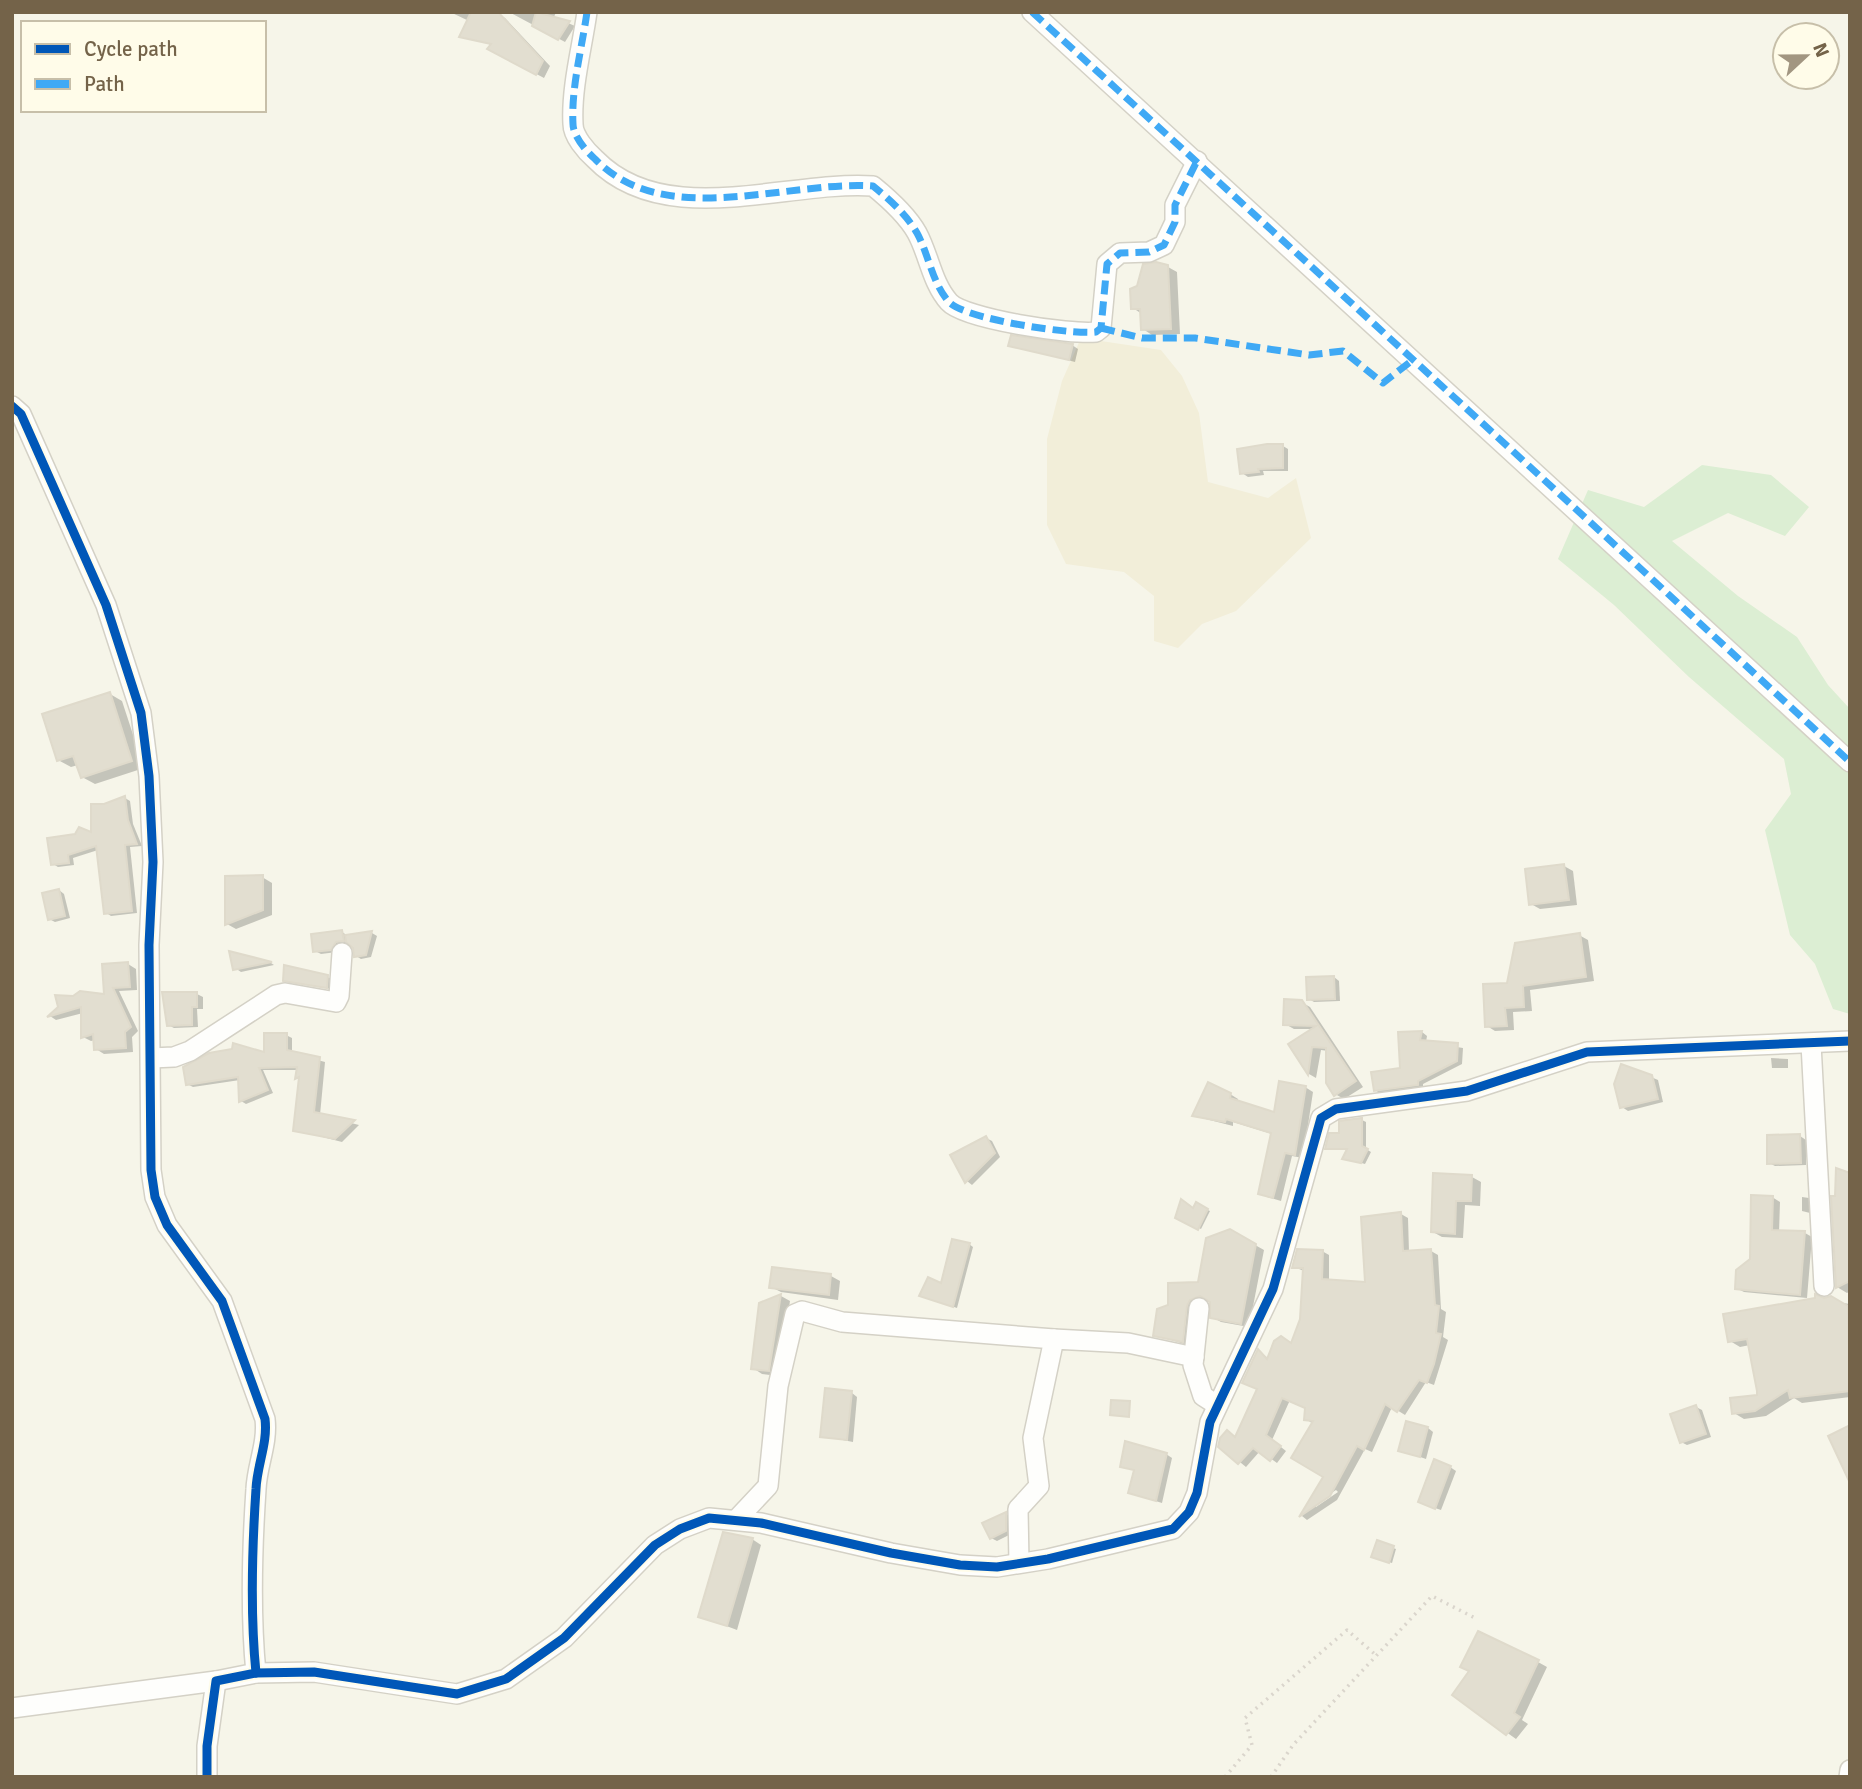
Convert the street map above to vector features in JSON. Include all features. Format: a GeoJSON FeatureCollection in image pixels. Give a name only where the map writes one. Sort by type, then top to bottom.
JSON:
{"type":"FeatureCollection","features":[{"type":"Feature","properties":{"kind":"street"},"geometry":{"type":"LineString","coordinates":[[587,12],[572,126],[585,149],[604,169],[645,190],[706,200],[873,186],[912,226],[942,292],[953,306],[965,312],[1028,326],[1096,332],[1101,328],[1107,264],[1120,253],[1149,252],[1164,245],[1175,222],[1175,205],[1197,161]]}},
{"type":"Feature","properties":{"kind":"street"},"geometry":{"type":"LineString","coordinates":[[1032,12],[1850,762]]}},
{"type":"Feature","properties":{"kind":"street"},"geometry":{"type":"LineString","coordinates":[[12,405],[21,414],[100,591],[141,713],[148,763],[153,862],[149,945],[151,1170],[155,1197],[180,1247],[216,1289],[267,1431],[256,1482],[253,1526],[256,1673]]}},
{"type":"Feature","properties":{"kind":"street"},"geometry":{"type":"LineString","coordinates":[[151,1058],[174,1057],[190,1051],[276,995],[285,993],[336,1002],[339,996],[342,953]]}},
{"type":"Feature","properties":{"kind":"street"},"geometry":{"type":"LineString","coordinates":[[12,1708],[216,1681],[256,1673],[314,1672],[457,1694],[480,1689],[506,1679],[564,1638],[655,1545],[680,1529],[709,1518],[737,1519],[891,1553],[960,1565],[997,1567],[1173,1529],[1189,1512],[1197,1493],[1210,1422],[1273,1289],[1321,1118],[1329,1111],[1467,1091],[1587,1052],[1850,1041]]}},
{"type":"Feature","properties":{"kind":"street"},"geometry":{"type":"LineString","coordinates":[[1811,1044],[1824,1286]]}},
{"type":"Feature","properties":{"kind":"street"},"geometry":{"type":"LineString","coordinates":[[1199,1308],[1194,1365],[1203,1395],[1217,1405]]}},
{"type":"Feature","properties":{"kind":"street"},"geometry":{"type":"LineString","coordinates":[[737,1519],[768,1486],[778,1387],[795,1314],[802,1311],[842,1322],[1128,1343],[1194,1357]]}},
{"type":"Feature","properties":{"kind":"street"},"geometry":{"type":"LineString","coordinates":[[1019,1563],[1018,1509],[1040,1486],[1033,1438],[1054,1339]]}},
{"type":"Feature","properties":{"kind":"street"},"geometry":{"type":"LineString","coordinates":[[207,1777],[207,1746],[216,1681]]}},
{"type":"Feature","properties":{"kind":"street"},"geometry":{"type":"LineString","coordinates":[[1849,1777],[1850,1770]]}},
{"type":"Feature","properties":{"kind":"path"},"geometry":{"type":"LineString","coordinates":[[1271,1777],[1293,1745],[1432,1597],[1475,1618]]}},
{"type":"Feature","properties":{"kind":"path"},"geometry":{"type":"LineString","coordinates":[[1225,1777],[1252,1745],[1245,1718],[1347,1630],[1377,1656]]}},
{"type":"Feature","properties":{"kind":"shaded area"},"geometry":{"type":"Polygon","coordinates":[[[1081,338],[1161,350],[1182,376],[1199,413],[1208,482],[1268,498],[1296,478],[1311,538],[1236,611],[1202,624],[1178,648],[1154,641],[1154,596],[1124,572],[1066,564],[1047,525],[1047,439],[1062,381],[1081,338]]]}},
{"type":"Feature","properties":{"kind":"green space"},"geometry":{"type":"Polygon","coordinates":[[[1702,465],[1771,475],[1809,507],[1785,536],[1728,513],[1672,541],[1738,596],[1797,637],[1828,685],[1850,709],[1850,1014],[1833,1009],[1815,964],[1790,935],[1765,830],[1791,794],[1784,759],[1689,677],[1614,605],[1558,559],[1588,490],[1644,507],[1702,465]]]}},
{"type":"Feature","properties":{"kind":"building"},"geometry":{"type":"Polygon","coordinates":[[[471,12],[498,12],[543,61],[536,75],[487,49],[491,44],[459,37],[471,12]]]}},
{"type":"Feature","properties":{"kind":"building"},"geometry":{"type":"Polygon","coordinates":[[[536,12],[570,21],[558,40],[532,26],[536,12]]]}},
{"type":"Feature","properties":{"kind":"building"},"geometry":{"type":"Polygon","coordinates":[[[1156,262],[1168,265],[1171,329],[1141,330],[1140,309],[1131,309],[1130,289],[1137,286],[1143,264],[1156,262]]]}},
{"type":"Feature","properties":{"kind":"building"},"geometry":{"type":"Polygon","coordinates":[[[1011,335],[1073,344],[1069,360],[1008,346],[1011,335]]]}},
{"type":"Feature","properties":{"kind":"building"},"geometry":{"type":"Polygon","coordinates":[[[1283,444],[1283,468],[1258,469],[1259,472],[1240,474],[1237,449],[1283,444]]]}},
{"type":"Feature","properties":{"kind":"building"},"geometry":{"type":"Polygon","coordinates":[[[110,692],[132,761],[81,778],[73,756],[57,761],[42,714],[110,692]]]}},
{"type":"Feature","properties":{"kind":"building"},"geometry":{"type":"Polygon","coordinates":[[[125,796],[128,820],[137,844],[125,845],[132,911],[104,914],[96,846],[68,855],[69,863],[51,865],[47,838],[75,834],[79,827],[91,832],[91,804],[104,804],[125,796]]]}},
{"type":"Feature","properties":{"kind":"building"},"geometry":{"type":"Polygon","coordinates":[[[1564,864],[1569,900],[1529,905],[1525,869],[1564,864]]]}},
{"type":"Feature","properties":{"kind":"building"},"geometry":{"type":"Polygon","coordinates":[[[263,875],[263,910],[225,925],[225,876],[263,875]]]}},
{"type":"Feature","properties":{"kind":"building"},"geometry":{"type":"Polygon","coordinates":[[[59,889],[65,916],[48,920],[42,893],[59,889]]]}},
{"type":"Feature","properties":{"kind":"building"},"geometry":{"type":"Polygon","coordinates":[[[342,930],[344,941],[336,942],[331,950],[313,952],[311,934],[342,930]]]}},
{"type":"Feature","properties":{"kind":"building"},"geometry":{"type":"Polygon","coordinates":[[[372,931],[366,955],[354,957],[353,948],[346,942],[345,935],[372,931]]]}},
{"type":"Feature","properties":{"kind":"building"},"geometry":{"type":"Polygon","coordinates":[[[1580,933],[1586,977],[1523,986],[1524,1007],[1505,1008],[1507,1026],[1485,1027],[1483,984],[1507,983],[1515,943],[1580,933]]]}},
{"type":"Feature","properties":{"kind":"building"},"geometry":{"type":"Polygon","coordinates":[[[229,951],[272,962],[233,970],[229,951]]]}},
{"type":"Feature","properties":{"kind":"building"},"geometry":{"type":"Polygon","coordinates":[[[128,962],[130,987],[113,988],[131,1027],[125,1032],[126,1048],[94,1050],[93,1034],[81,1038],[81,1007],[47,1017],[58,1007],[55,995],[73,996],[80,991],[104,994],[102,964],[128,962]]]}},
{"type":"Feature","properties":{"kind":"building"},"geometry":{"type":"Polygon","coordinates":[[[284,965],[328,975],[327,988],[283,981],[284,965]]]}},
{"type":"Feature","properties":{"kind":"building"},"geometry":{"type":"Polygon","coordinates":[[[1334,976],[1335,999],[1307,1000],[1306,977],[1334,976]]]}},
{"type":"Feature","properties":{"kind":"building"},"geometry":{"type":"Polygon","coordinates":[[[162,992],[197,992],[197,1007],[192,1007],[192,1025],[167,1026],[162,992]]]}},
{"type":"Feature","properties":{"kind":"building"},"geometry":{"type":"Polygon","coordinates":[[[1284,999],[1302,1000],[1356,1081],[1334,1096],[1326,1083],[1326,1048],[1312,1047],[1308,1075],[1288,1044],[1316,1026],[1283,1025],[1284,999]]]}},
{"type":"Feature","properties":{"kind":"building"},"geometry":{"type":"Polygon","coordinates":[[[1422,1031],[1420,1040],[1458,1043],[1457,1061],[1418,1081],[1418,1085],[1374,1091],[1371,1072],[1400,1068],[1398,1032],[1422,1031]]]}},
{"type":"Feature","properties":{"kind":"building"},"geometry":{"type":"Polygon","coordinates":[[[264,1033],[287,1033],[287,1050],[320,1057],[314,1112],[355,1120],[335,1139],[293,1131],[299,1077],[295,1079],[297,1067],[259,1068],[268,1090],[239,1102],[238,1077],[186,1085],[183,1067],[209,1053],[232,1049],[233,1043],[264,1052],[264,1033]]]}},
{"type":"Feature","properties":{"kind":"building"},"geometry":{"type":"Polygon","coordinates":[[[1621,1064],[1652,1075],[1658,1099],[1620,1108],[1614,1084],[1621,1064]]]}},
{"type":"Feature","properties":{"kind":"building"},"geometry":{"type":"Polygon","coordinates":[[[1279,1081],[1306,1086],[1295,1155],[1285,1153],[1273,1198],[1258,1194],[1271,1133],[1226,1119],[1225,1122],[1192,1116],[1208,1082],[1231,1093],[1230,1098],[1274,1112],[1279,1081]]]}},
{"type":"Feature","properties":{"kind":"building"},"geometry":{"type":"Polygon","coordinates":[[[1362,1118],[1362,1146],[1368,1149],[1361,1163],[1342,1159],[1347,1149],[1325,1149],[1329,1133],[1339,1133],[1339,1121],[1362,1118]]]}},
{"type":"Feature","properties":{"kind":"building"},"geometry":{"type":"Polygon","coordinates":[[[1800,1134],[1801,1163],[1767,1164],[1767,1135],[1800,1134]]]}},
{"type":"Feature","properties":{"kind":"building"},"geometry":{"type":"Polygon","coordinates":[[[986,1136],[995,1153],[965,1183],[950,1155],[986,1136]]]}},
{"type":"Feature","properties":{"kind":"building"},"geometry":{"type":"Polygon","coordinates":[[[1836,1168],[1850,1173],[1850,1281],[1836,1288],[1831,1196],[1835,1196],[1836,1168]]]}},
{"type":"Feature","properties":{"kind":"building"},"geometry":{"type":"Polygon","coordinates":[[[1433,1173],[1472,1175],[1471,1201],[1456,1201],[1455,1234],[1431,1232],[1433,1173]]]}},
{"type":"Feature","properties":{"kind":"building"},"geometry":{"type":"Polygon","coordinates":[[[1751,1195],[1773,1196],[1772,1230],[1805,1231],[1800,1295],[1735,1289],[1736,1270],[1750,1259],[1751,1195]]]}},
{"type":"Feature","properties":{"kind":"building"},"geometry":{"type":"Polygon","coordinates":[[[1181,1199],[1193,1208],[1196,1202],[1208,1209],[1198,1230],[1175,1218],[1181,1199]]]}},
{"type":"Feature","properties":{"kind":"building"},"geometry":{"type":"Polygon","coordinates":[[[1401,1212],[1403,1251],[1431,1249],[1435,1305],[1439,1306],[1436,1333],[1441,1334],[1434,1364],[1427,1383],[1419,1380],[1397,1412],[1385,1404],[1364,1450],[1357,1446],[1330,1496],[1299,1517],[1323,1477],[1291,1458],[1313,1421],[1304,1420],[1305,1408],[1282,1398],[1266,1435],[1281,1446],[1270,1461],[1253,1448],[1238,1464],[1218,1447],[1220,1438],[1227,1430],[1235,1437],[1257,1389],[1242,1383],[1258,1349],[1267,1359],[1274,1341],[1281,1336],[1291,1343],[1300,1319],[1303,1268],[1292,1268],[1297,1249],[1323,1250],[1322,1279],[1365,1282],[1361,1217],[1401,1212]]]}},
{"type":"Feature","properties":{"kind":"building"},"geometry":{"type":"Polygon","coordinates":[[[1230,1229],[1256,1244],[1241,1324],[1210,1318],[1210,1302],[1200,1296],[1190,1300],[1187,1306],[1183,1342],[1153,1336],[1157,1309],[1168,1305],[1168,1283],[1198,1282],[1206,1238],[1230,1229]]]}},
{"type":"Feature","properties":{"kind":"building"},"geometry":{"type":"Polygon","coordinates":[[[952,1239],[970,1243],[953,1307],[919,1296],[928,1277],[941,1283],[952,1239]]]}},
{"type":"Feature","properties":{"kind":"building"},"geometry":{"type":"Polygon","coordinates":[[[772,1267],[831,1274],[829,1295],[769,1288],[772,1267]]]}},
{"type":"Feature","properties":{"kind":"building"},"geometry":{"type":"Polygon","coordinates":[[[781,1294],[769,1371],[751,1369],[759,1303],[781,1294]]]}},
{"type":"Feature","properties":{"kind":"building"},"geometry":{"type":"Polygon","coordinates":[[[1815,1294],[1824,1298],[1831,1296],[1848,1306],[1850,1391],[1790,1398],[1788,1390],[1755,1411],[1732,1414],[1730,1398],[1757,1395],[1757,1391],[1747,1339],[1728,1342],[1723,1314],[1815,1298],[1815,1294]]]}},
{"type":"Feature","properties":{"kind":"building"},"geometry":{"type":"Polygon","coordinates":[[[825,1388],[852,1391],[847,1440],[820,1437],[825,1388]]]}},
{"type":"Feature","properties":{"kind":"building"},"geometry":{"type":"Polygon","coordinates":[[[1111,1400],[1130,1401],[1129,1417],[1110,1415],[1111,1400]]]}},
{"type":"Feature","properties":{"kind":"building"},"geometry":{"type":"Polygon","coordinates":[[[1696,1405],[1706,1434],[1680,1443],[1670,1414],[1696,1405]]]}},
{"type":"Feature","properties":{"kind":"building"},"geometry":{"type":"Polygon","coordinates":[[[1406,1421],[1428,1427],[1420,1457],[1398,1451],[1406,1421]]]}},
{"type":"Feature","properties":{"kind":"building"},"geometry":{"type":"Polygon","coordinates":[[[1850,1425],[1850,1483],[1828,1436],[1850,1425]]]}},
{"type":"Feature","properties":{"kind":"building"},"geometry":{"type":"Polygon","coordinates":[[[1125,1441],[1167,1453],[1156,1501],[1128,1493],[1134,1470],[1120,1467],[1125,1441]]]}},
{"type":"Feature","properties":{"kind":"building"},"geometry":{"type":"Polygon","coordinates":[[[1434,1459],[1451,1466],[1435,1509],[1418,1502],[1434,1459]]]}},
{"type":"Feature","properties":{"kind":"building"},"geometry":{"type":"Polygon","coordinates":[[[1006,1512],[1006,1531],[990,1539],[982,1523],[1006,1512]]]}},
{"type":"Feature","properties":{"kind":"building"},"geometry":{"type":"Polygon","coordinates":[[[723,1532],[753,1538],[727,1626],[698,1617],[723,1532]]]}},
{"type":"Feature","properties":{"kind":"building"},"geometry":{"type":"Polygon","coordinates":[[[1377,1540],[1394,1546],[1389,1563],[1371,1557],[1377,1540]]]}},
{"type":"Feature","properties":{"kind":"building"},"geometry":{"type":"Polygon","coordinates":[[[1478,1631],[1539,1660],[1514,1713],[1520,1717],[1506,1735],[1452,1695],[1469,1671],[1460,1667],[1478,1631]]]}},
{"type":"Feature","properties":{"kind":"marked path"},"geometry":{"type":"LineString","coordinates":[[587,12],[575,82],[574,129],[588,152],[624,181],[656,193],[691,198],[839,186],[873,186],[913,226],[935,278],[949,302],[996,320],[1042,328],[1096,332],[1101,328],[1107,264],[1120,253],[1149,252],[1164,245],[1175,222],[1175,205],[1197,161]]}},
{"type":"Feature","properties":{"kind":"marked path"},"geometry":{"type":"LineString","coordinates":[[1032,12],[1850,762]]}},
{"type":"Feature","properties":{"kind":"marked path"},"geometry":{"type":"LineString","coordinates":[[1101,328],[1142,338],[1195,338],[1309,355],[1343,351],[1383,383],[1414,359]]}},
{"type":"Feature","properties":{"kind":"cycle path"},"geometry":{"type":"LineString","coordinates":[[12,406],[21,414],[106,605],[141,713],[149,776],[153,862],[149,945],[151,1170],[155,1197],[167,1225],[222,1301],[265,1419],[253,1535],[252,1604],[256,1673],[216,1681],[207,1746],[207,1777]]}},
{"type":"Feature","properties":{"kind":"cycle path"},"geometry":{"type":"LineString","coordinates":[[256,1673],[314,1672],[457,1694],[506,1679],[564,1638],[655,1545],[680,1529],[709,1518],[761,1523],[891,1553],[960,1565],[997,1567],[1048,1559],[1173,1529],[1189,1512],[1197,1493],[1210,1422],[1273,1289],[1321,1118],[1336,1109],[1467,1091],[1587,1052],[1850,1041]]}}]}
